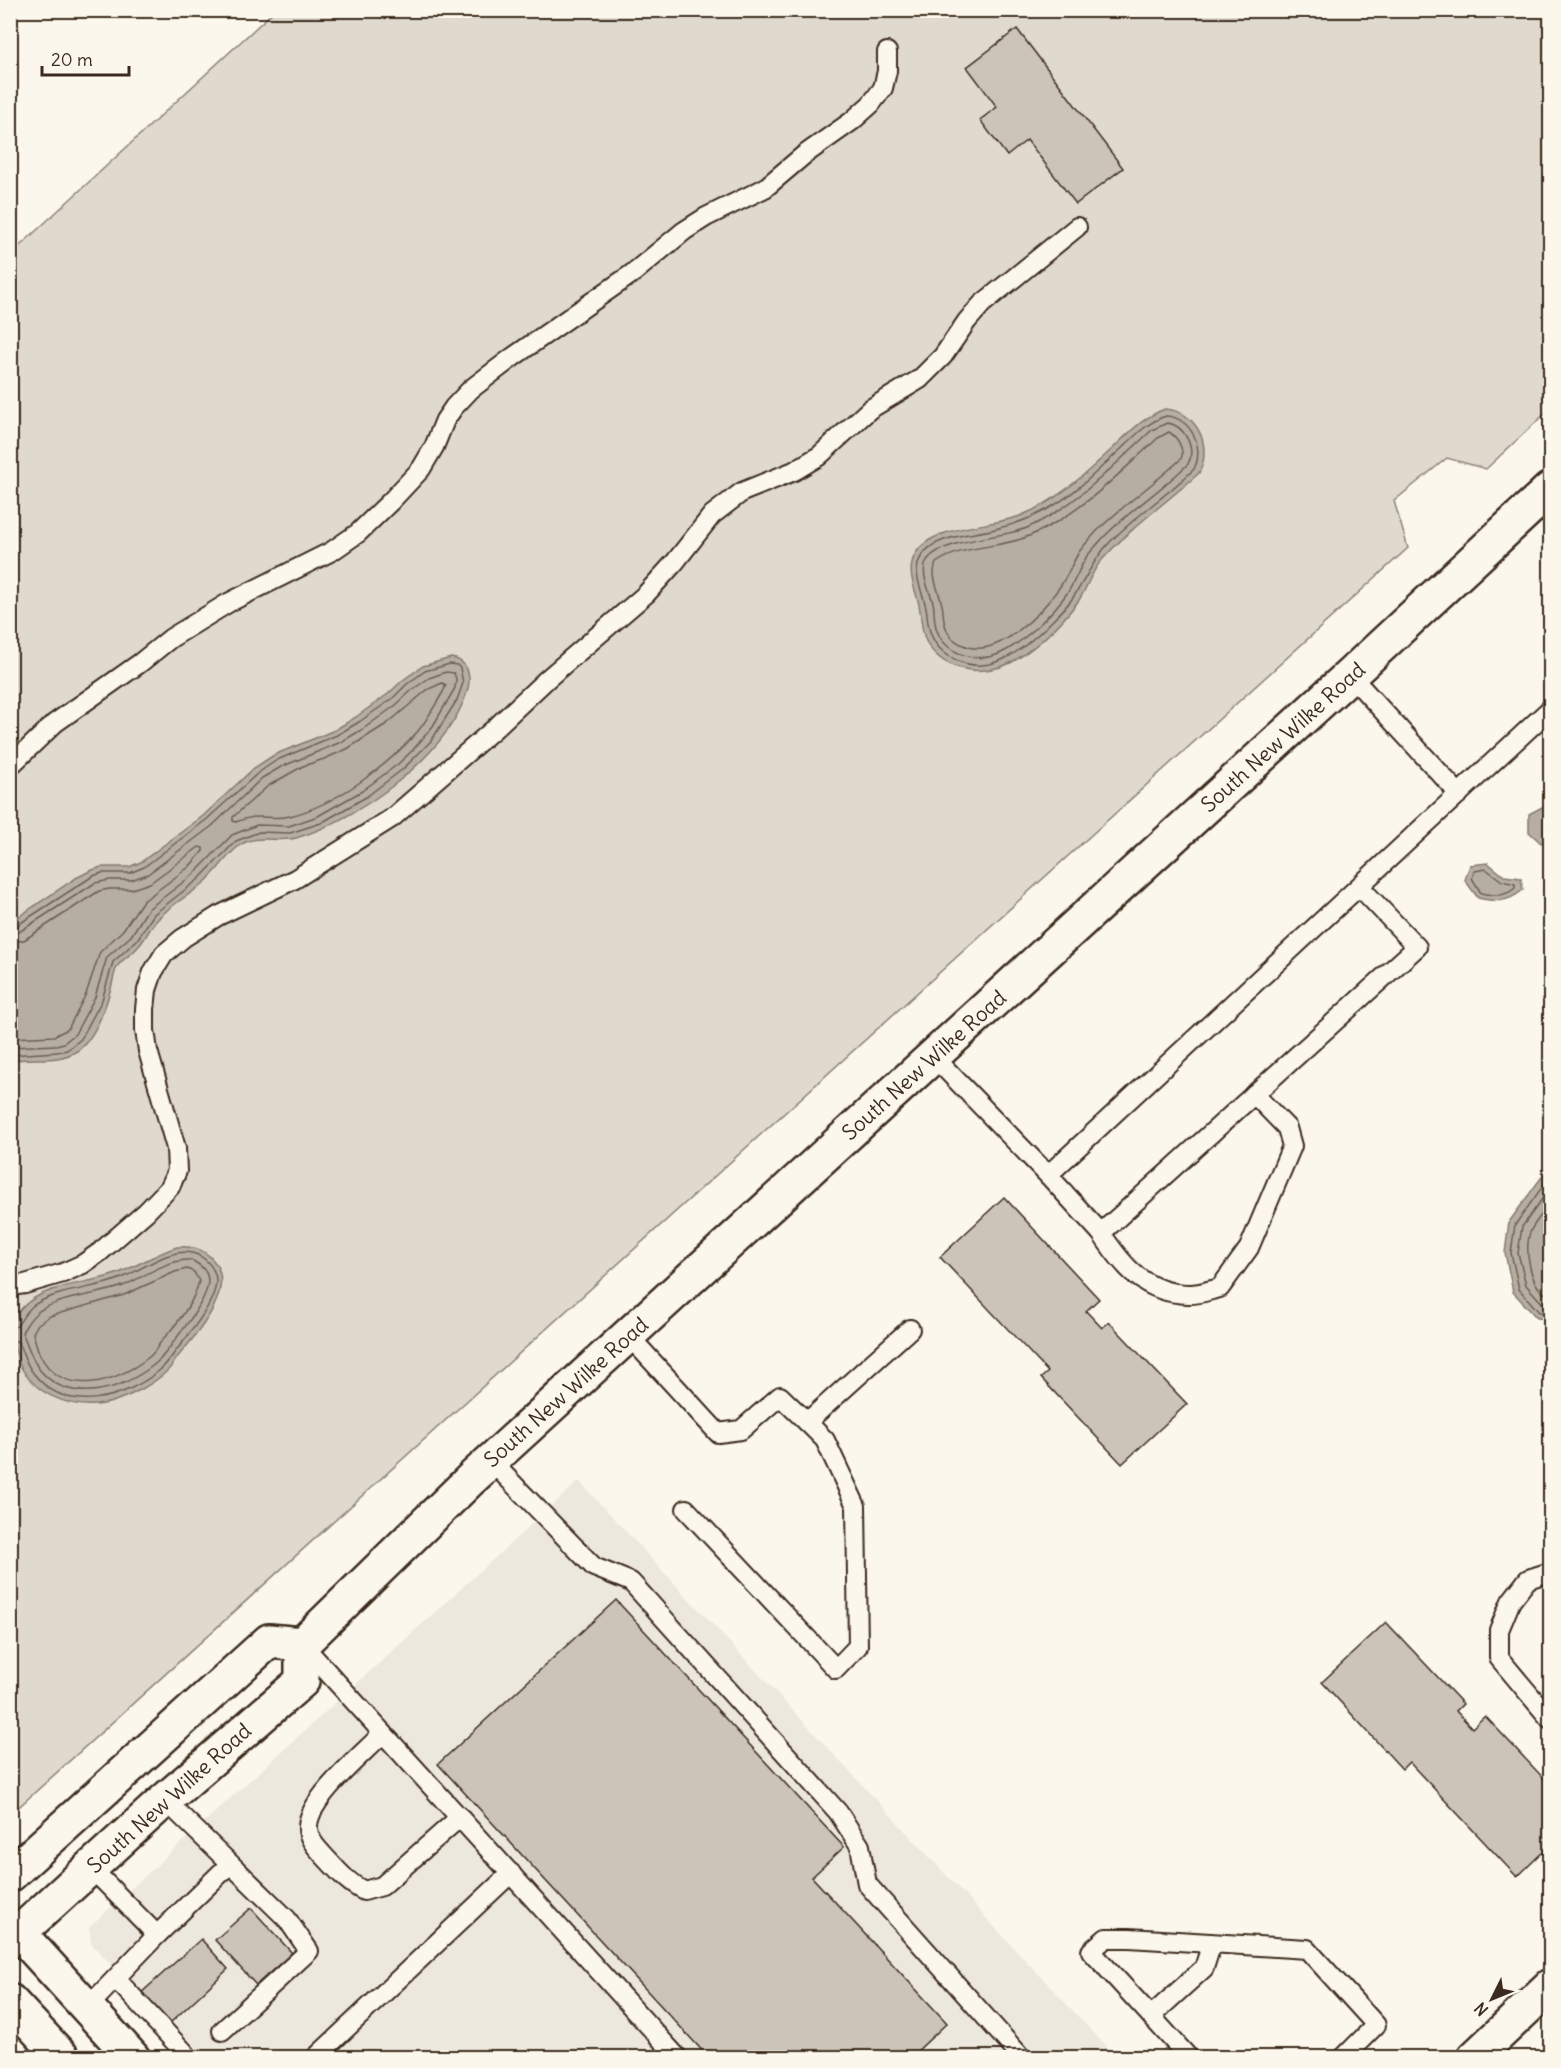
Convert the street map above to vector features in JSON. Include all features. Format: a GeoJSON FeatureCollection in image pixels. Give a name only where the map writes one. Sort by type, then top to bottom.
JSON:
{"type":"FeatureCollection","features":[{"type":"Feature","properties":{"kind":"main road","name":"South New Wilke Road"},"geometry":{"type":"LineString","coordinates":[[14,1932],[91,1868],[165,1800],[302,1681],[302,1644],[491,1461],[1551,489]]}},
{"type":"Feature","properties":{"kind":"main road"},"geometry":{"type":"LineString","coordinates":[[10,1875],[269,1641],[302,1644]]}},
{"type":"Feature","properties":{"kind":"main road"},"geometry":{"type":"LineString","coordinates":[[14,1932],[133,2058]]}},
{"type":"Feature","properties":{"kind":"main road"},"geometry":{"type":"LineString","coordinates":[[1474,2058],[1551,1986]]}},
{"type":"Feature","properties":{"kind":"main road"},"geometry":{"type":"LineString","coordinates":[[10,2001],[52,2054]]}},
{"type":"Feature","properties":{"kind":"lane"},"geometry":{"type":"LineString","coordinates":[[10,766],[55,723],[140,663],[171,638],[228,603],[332,551],[347,541],[411,480],[429,457],[449,414],[471,389],[505,362],[633,273],[678,236],[706,217],[765,188],[804,154],[826,130],[864,111],[878,97],[886,81],[887,52]]}},
{"type":"Feature","properties":{"kind":"lane"},"geometry":{"type":"LineString","coordinates":[[10,1286],[25,1284],[74,1269],[115,1249],[174,1182],[177,1171],[176,1148],[148,1051],[144,1020],[150,980],[160,959],[170,948],[218,916],[295,879],[392,818],[637,602],[658,582],[705,523],[722,506],[742,492],[806,464],[830,448],[870,409],[920,379],[943,356],[967,321],[982,304],[1077,228]]}},
{"type":"Feature","properties":{"kind":"lane"},"geometry":{"type":"LineString","coordinates":[[1350,675],[1459,794]]}},
{"type":"Feature","properties":{"kind":"lane"},"geometry":{"type":"LineString","coordinates":[[1048,1175],[1551,710]]}},
{"type":"Feature","properties":{"kind":"lane"},"geometry":{"type":"LineString","coordinates":[[1101,1233],[1417,947],[1360,886]]}},
{"type":"Feature","properties":{"kind":"lane"},"geometry":{"type":"LineString","coordinates":[[933,1056],[1101,1233],[1121,1262],[1155,1288],[1189,1294],[1220,1288],[1250,1248],[1292,1146],[1287,1128],[1254,1094]]}},
{"type":"Feature","properties":{"kind":"lane"},"geometry":{"type":"LineString","coordinates":[[807,1422],[910,1329]]}},
{"type":"Feature","properties":{"kind":"lane"},"geometry":{"type":"LineString","coordinates":[[628,1335],[718,1433],[741,1430],[780,1396],[825,1440],[856,1506],[858,1646],[836,1669],[686,1509]]}},
{"type":"Feature","properties":{"kind":"lane"},"geometry":{"type":"LineString","coordinates":[[491,1461],[594,1567],[631,1582],[838,1812],[860,1846],[867,1884],[1022,2058]]}},
{"type":"Feature","properties":{"kind":"lane"},"geometry":{"type":"LineString","coordinates":[[1551,1572],[1528,1579],[1511,1600],[1498,1630],[1499,1658],[1551,1719]]}},
{"type":"Feature","properties":{"kind":"lane"},"geometry":{"type":"LineString","coordinates":[[302,1644],[674,2056]]}},
{"type":"Feature","properties":{"kind":"lane"},"geometry":{"type":"LineString","coordinates":[[383,1733],[322,1795],[311,1813],[307,1828],[311,1841],[351,1884],[364,1892],[382,1886],[460,1817]]}},
{"type":"Feature","properties":{"kind":"lane"},"geometry":{"type":"LineString","coordinates":[[165,1800],[287,1919],[309,1951],[222,2031]]}},
{"type":"Feature","properties":{"kind":"lane"},"geometry":{"type":"LineString","coordinates":[[87,2008],[230,1864]]}},
{"type":"Feature","properties":{"kind":"lane"},"geometry":{"type":"LineString","coordinates":[[91,1868],[157,1935]]}},
{"type":"Feature","properties":{"kind":"lane"},"geometry":{"type":"LineString","coordinates":[[315,2058],[511,1873]]}},
{"type":"Feature","properties":{"kind":"lane"},"geometry":{"type":"LineString","coordinates":[[1189,2058],[1091,1951],[1106,1938],[1307,1949],[1376,2025],[1343,2058]]}},
{"type":"Feature","properties":{"kind":"lane"},"geometry":{"type":"LineString","coordinates":[[1151,2016],[1204,1968],[1212,1943]]}},
{"type":"Feature","properties":{"kind":"lane"},"geometry":{"type":"LineString","coordinates":[[116,1979],[186,2054]]}},
{"type":"Feature","properties":{"kind":"shaded area"},"geometry":{"type":"Polygon","coordinates":[[[274,11],[1550,11],[1550,409],[1486,469],[1447,458],[1394,501],[1408,548],[11,1814],[11,254],[274,11]]]}},
{"type":"Feature","properties":{"kind":"shaded area"},"geometry":{"type":"Polygon","coordinates":[[[579,1481],[1116,2057],[196,2057],[91,1943],[89,1927],[579,1481]]]}},
{"type":"Feature","properties":{"kind":"water"},"geometry":{"type":"Polygon","coordinates":[[[1165,409],[1186,416],[1199,432],[1204,452],[1199,473],[1112,549],[1094,570],[1073,608],[1043,640],[1017,659],[993,669],[967,670],[954,666],[933,652],[924,636],[911,571],[913,559],[924,544],[949,532],[1020,516],[1046,503],[1080,478],[1143,421],[1165,409]]]}},
{"type":"Feature","properties":{"kind":"water"},"geometry":{"type":"Polygon","coordinates":[[[451,658],[461,662],[467,670],[469,681],[467,692],[456,716],[440,740],[420,762],[372,801],[321,829],[296,838],[259,839],[239,846],[204,883],[163,914],[140,945],[119,964],[102,1014],[83,1046],[69,1055],[53,1059],[11,1061],[11,922],[90,871],[101,867],[129,867],[141,862],[203,816],[254,768],[274,755],[335,730],[388,694],[423,666],[451,658]]]}},
{"type":"Feature","properties":{"kind":"water"},"geometry":{"type":"Polygon","coordinates":[[[1544,806],[1550,808],[1550,841],[1541,843],[1529,832],[1529,814],[1544,806]]]}},
{"type":"Feature","properties":{"kind":"water"},"geometry":{"type":"Polygon","coordinates":[[[1488,863],[1504,876],[1521,878],[1523,890],[1502,900],[1478,898],[1465,880],[1470,865],[1488,863]]]}},
{"type":"Feature","properties":{"kind":"water"},"geometry":{"type":"Polygon","coordinates":[[[1550,1169],[1550,1319],[1537,1318],[1513,1292],[1505,1253],[1509,1222],[1546,1171],[1550,1169]]]}},
{"type":"Feature","properties":{"kind":"water"},"geometry":{"type":"Polygon","coordinates":[[[177,1247],[196,1249],[209,1256],[219,1271],[221,1283],[213,1309],[205,1322],[170,1368],[161,1376],[122,1399],[87,1405],[60,1400],[47,1394],[26,1375],[19,1363],[12,1339],[13,1323],[22,1308],[42,1294],[119,1273],[177,1247]]]}},
{"type":"Feature","properties":{"kind":"building"},"geometry":{"type":"Polygon","coordinates":[[[1017,29],[1123,168],[1076,204],[1027,140],[1007,156],[980,120],[997,107],[967,67],[1017,29]]]}},
{"type":"Feature","properties":{"kind":"building"},"geometry":{"type":"Polygon","coordinates":[[[1004,1197],[1099,1299],[1086,1311],[1102,1328],[1109,1322],[1187,1404],[1122,1464],[1041,1378],[1048,1372],[940,1257],[1004,1197]]]}},
{"type":"Feature","properties":{"kind":"building"},"geometry":{"type":"Polygon","coordinates":[[[616,1600],[844,1847],[812,1877],[947,2023],[912,2056],[913,2058],[709,2058],[438,1764],[616,1600]]]}},
{"type":"Feature","properties":{"kind":"building"},"geometry":{"type":"Polygon","coordinates":[[[1386,1622],[1463,1704],[1456,1711],[1472,1728],[1485,1716],[1550,1785],[1550,1845],[1517,1877],[1409,1762],[1402,1769],[1322,1682],[1386,1622]]]}},
{"type":"Feature","properties":{"kind":"building"},"geometry":{"type":"Polygon","coordinates":[[[251,1908],[292,1953],[256,1985],[215,1940],[251,1908]]]}},
{"type":"Feature","properties":{"kind":"building"},"geometry":{"type":"Polygon","coordinates":[[[201,1939],[228,1969],[168,2025],[140,1994],[201,1939]]]}}]}
